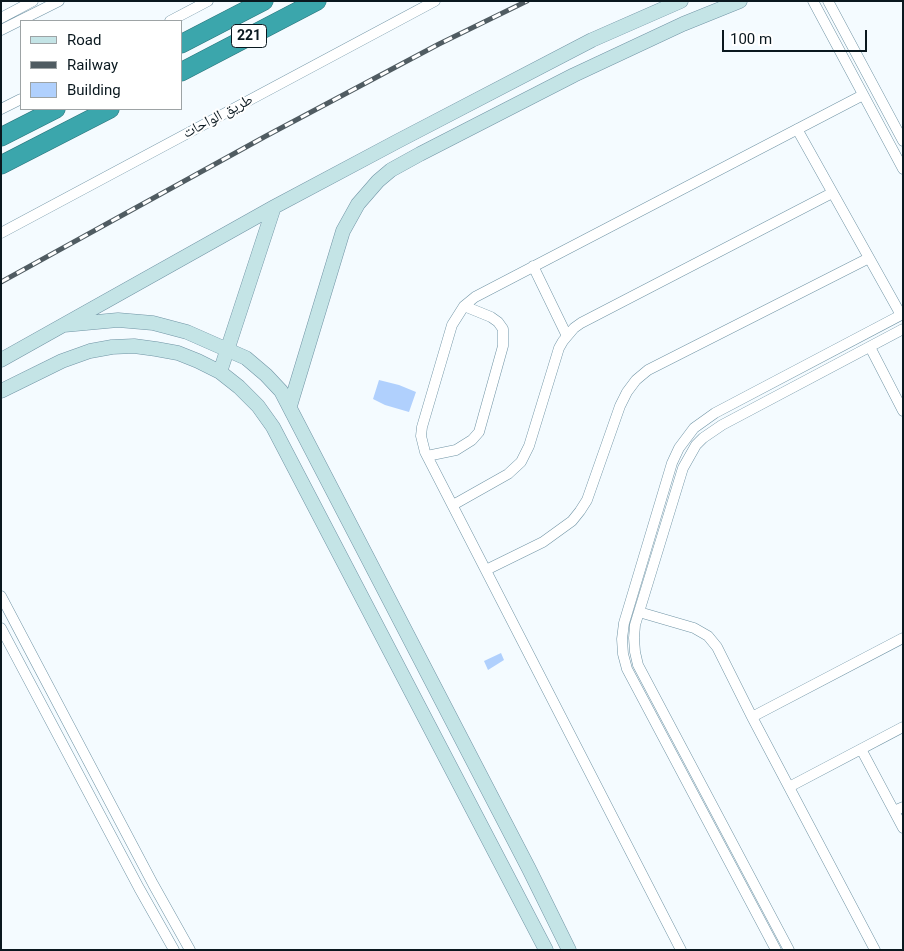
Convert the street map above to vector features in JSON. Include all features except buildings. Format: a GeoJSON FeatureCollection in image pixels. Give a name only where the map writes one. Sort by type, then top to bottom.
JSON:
{"type":"FeatureCollection","features":[{"type":"Feature","properties":{"kind":"highway","name":"221"},"geometry":{"type":"LineString","coordinates":[[182,43],[264,1]]}},
{"type":"Feature","properties":{"kind":"highway","name":"221"},"geometry":{"type":"LineString","coordinates":[[182,71],[317,1]]}},
{"type":"Feature","properties":{"kind":"highway"},"geometry":{"type":"LineString","coordinates":[[1,137],[54,110]]}},
{"type":"Feature","properties":{"kind":"highway"},"geometry":{"type":"LineString","coordinates":[[1,165],[108,110]]}},
{"type":"Feature","properties":{"kind":"street"},"geometry":{"type":"LineString","coordinates":[[1,18],[33,1]]}},
{"type":"Feature","properties":{"kind":"street"},"geometry":{"type":"LineString","coordinates":[[21,20],[59,1]]}},
{"type":"Feature","properties":{"kind":"street"},"geometry":{"type":"LineString","coordinates":[[172,20],[208,1]]}},
{"type":"Feature","properties":{"kind":"street","name":"طريق الواحات"},"geometry":{"type":"LineString","coordinates":[[1,233],[435,1]]}},
{"type":"Feature","properties":{"kind":"street"},"geometry":{"type":"LineString","coordinates":[[1,360],[274,207],[398,141],[592,40],[681,1]]}},
{"type":"Feature","properties":{"kind":"street"},"geometry":{"type":"LineString","coordinates":[[290,406],[339,243],[350,215],[378,181],[391,170],[574,75],[683,24],[740,1]]}},
{"type":"Feature","properties":{"kind":"street"},"geometry":{"type":"LineString","coordinates":[[813,1],[903,169]]}},
{"type":"Feature","properties":{"kind":"street"},"geometry":{"type":"LineString","coordinates":[[828,1],[903,142]]}},
{"type":"Feature","properties":{"kind":"street"},"geometry":{"type":"LineString","coordinates":[[1,30],[20,20]]}},
{"type":"Feature","properties":{"kind":"street"},"geometry":{"type":"LineString","coordinates":[[681,950],[427,456],[422,444],[422,427],[452,325],[464,306],[475,296],[863,95]]}},
{"type":"Feature","properties":{"kind":"street"},"geometry":{"type":"LineString","coordinates":[[1,109],[20,100]]}},
{"type":"Feature","properties":{"kind":"street"},"geometry":{"type":"LineString","coordinates":[[776,950],[627,669],[622,639],[624,623],[675,456],[694,428],[715,413],[902,314],[797,129]]}},
{"type":"Feature","properties":{"kind":"street"},"geometry":{"type":"LineString","coordinates":[[398,141],[409,161]]}},
{"type":"Feature","properties":{"kind":"street"},"geometry":{"type":"LineString","coordinates":[[453,505],[508,474],[521,462],[529,446],[559,348],[567,336],[581,323],[832,193]]}},
{"type":"Feature","properties":{"kind":"street"},"geometry":{"type":"LineString","coordinates":[[220,372],[274,207]]}},
{"type":"Feature","properties":{"kind":"street"},"geometry":{"type":"LineString","coordinates":[[486,570],[543,542],[572,521],[587,500],[626,392],[648,370],[869,258]]}},
{"type":"Feature","properties":{"kind":"street"},"geometry":{"type":"LineString","coordinates":[[533,266],[567,336]]}},
{"type":"Feature","properties":{"kind":"street"},"geometry":{"type":"LineString","coordinates":[[427,456],[456,450],[465,446],[479,432],[503,346],[503,329],[498,322],[492,317],[464,306]]}},
{"type":"Feature","properties":{"kind":"street"},"geometry":{"type":"LineString","coordinates":[[64,326],[118,320],[153,323],[188,332],[228,348],[246,358],[281,391],[525,861],[568,949]]}},
{"type":"Feature","properties":{"kind":"street"},"geometry":{"type":"LineString","coordinates":[[789,950],[638,665],[634,638],[639,612],[684,468],[696,445],[722,425],[903,329]]}},
{"type":"Feature","properties":{"kind":"street"},"geometry":{"type":"LineString","coordinates":[[1,391],[62,361],[90,351],[134,346],[178,353],[198,361],[220,372],[258,406],[273,427],[546,950]]}},
{"type":"Feature","properties":{"kind":"street"},"geometry":{"type":"LineString","coordinates":[[870,347],[903,411]]}},
{"type":"Feature","properties":{"kind":"street"},"geometry":{"type":"LineString","coordinates":[[788,374],[795,386]]}},
{"type":"Feature","properties":{"kind":"street"},"geometry":{"type":"LineString","coordinates":[[658,512],[669,516]]}},
{"type":"Feature","properties":{"kind":"street"},"geometry":{"type":"LineString","coordinates":[[326,528],[346,518]]}},
{"type":"Feature","properties":{"kind":"street"},"geometry":{"type":"LineString","coordinates":[[1,596],[153,884],[190,950]]}},
{"type":"Feature","properties":{"kind":"street"},"geometry":{"type":"LineString","coordinates":[[639,612],[694,628],[713,641],[874,950]]}},
{"type":"Feature","properties":{"kind":"street"},"geometry":{"type":"LineString","coordinates":[[1,628],[130,872],[174,950]]}},
{"type":"Feature","properties":{"kind":"street"},"geometry":{"type":"LineString","coordinates":[[752,717],[903,638]]}},
{"type":"Feature","properties":{"kind":"street"},"geometry":{"type":"LineString","coordinates":[[20,662],[32,656]]}},
{"type":"Feature","properties":{"kind":"street"},"geometry":{"type":"LineString","coordinates":[[647,708],[657,702]]}},
{"type":"Feature","properties":{"kind":"street"},"geometry":{"type":"LineString","coordinates":[[789,786],[903,727]]}},
{"type":"Feature","properties":{"kind":"street"},"geometry":{"type":"LineString","coordinates":[[861,749],[898,809],[903,828]]}},
{"type":"Feature","properties":{"kind":"street"},"geometry":{"type":"LineString","coordinates":[[740,882],[750,876]]}},
{"type":"Feature","properties":{"kind":"railway"},"geometry":{"type":"LineString","coordinates":[[1,282],[266,136],[439,44],[527,1]]}}]}
